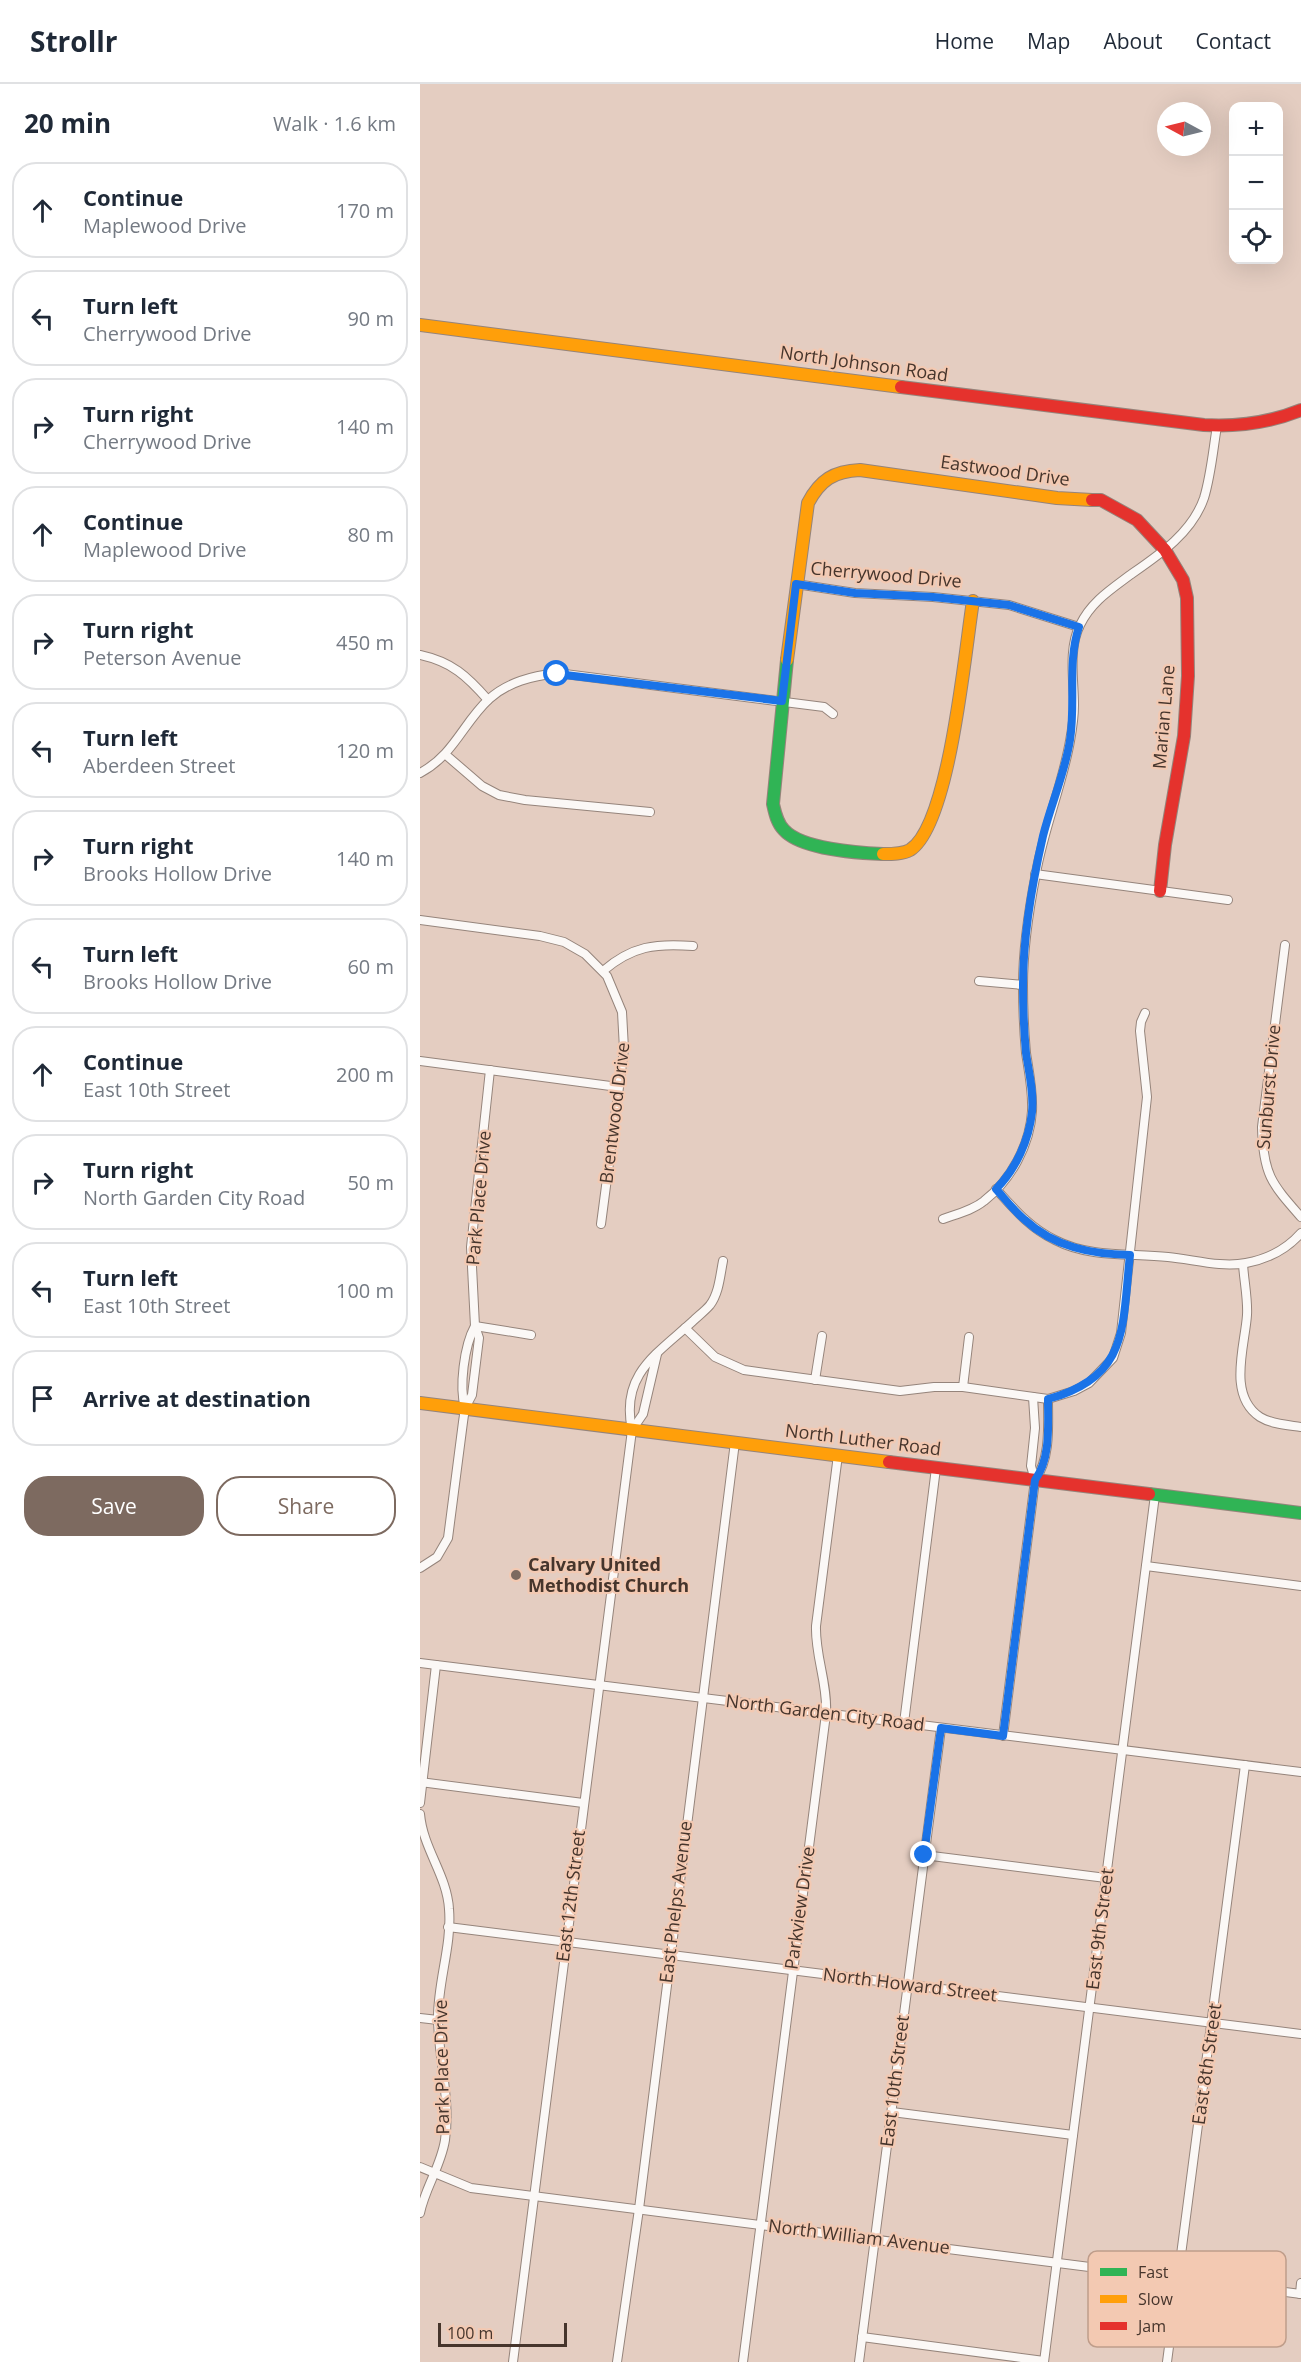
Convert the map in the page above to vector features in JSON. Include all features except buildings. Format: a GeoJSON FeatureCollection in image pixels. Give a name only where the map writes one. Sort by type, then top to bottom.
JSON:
{"type":"FeatureCollection","features":[{"type":"Feature","properties":{"kind":"street","name":"North Johnson Road"},"geometry":{"type":"LineString","coordinates":[[420,325],[1217,426],[1255,426],[1277,421],[1301,410]]}},
{"type":"Feature","properties":{"kind":"street"},"geometry":{"type":"LineString","coordinates":[[944,1219],[976,1206],[996,1189],[1007,1178],[1018,1160],[1027,1137],[1032,1113],[1023,985],[1035,874],[1043,836],[1070,741],[1074,708],[1074,641],[1088,610],[1101,596],[1165,550],[1194,518],[1204,499],[1217,426]]}},
{"type":"Feature","properties":{"kind":"street","name":"Eastwood Drive"},"geometry":{"type":"LineString","coordinates":[[825,479],[835,472],[860,470],[1057,498],[1101,500],[1137,520],[1165,550]]}},
{"type":"Feature","properties":{"kind":"street","name":"Cherrywood Drive"},"geometry":{"type":"LineString","coordinates":[[825,479],[814,490],[808,503],[796,584],[773,804],[775,818],[782,830],[802,842],[839,850],[901,854],[912,850],[919,843],[927,829],[951,750],[958,717],[964,653],[973,601]]}},
{"type":"Feature","properties":{"kind":"street","name":"Marian Lane"},"geometry":{"type":"LineString","coordinates":[[1160,891],[1165,845],[1184,736],[1188,676],[1187,598],[1183,580],[1165,550]]}},
{"type":"Feature","properties":{"kind":"street","name":"Cherrywood Drive"},"geometry":{"type":"LineString","coordinates":[[796,584],[855,593],[1009,605],[1079,627]]}},
{"type":"Feature","properties":{"kind":"street"},"geometry":{"type":"LineString","coordinates":[[420,655],[439,659],[457,669],[473,682],[488,700]]}},
{"type":"Feature","properties":{"kind":"street"},"geometry":{"type":"LineString","coordinates":[[420,773],[446,755],[488,700],[519,681],[536,675],[557,674],[782,701],[824,707],[833,714]]}},
{"type":"Feature","properties":{"kind":"street"},"geometry":{"type":"LineString","coordinates":[[446,755],[482,786],[499,795],[525,800],[650,812]]}},
{"type":"Feature","properties":{"kind":"street"},"geometry":{"type":"LineString","coordinates":[[1035,874],[1228,900]]}},
{"type":"Feature","properties":{"kind":"street"},"geometry":{"type":"LineString","coordinates":[[420,920],[540,936],[564,942],[585,954],[603,971],[622,957],[650,946],[667,944],[693,946]]}},
{"type":"Feature","properties":{"kind":"street","name":"Sunburst Drive"},"geometry":{"type":"LineString","coordinates":[[1284,945],[1262,1127],[1262,1155],[1274,1186],[1301,1217]]}},
{"type":"Feature","properties":{"kind":"street","name":"Brentwood Drive"},"geometry":{"type":"LineString","coordinates":[[602,1224],[624,1049],[622,1012],[615,992],[603,971]]}},
{"type":"Feature","properties":{"kind":"street"},"geometry":{"type":"LineString","coordinates":[[979,981],[1023,985]]}},
{"type":"Feature","properties":{"kind":"street"},"geometry":{"type":"LineString","coordinates":[[685,1328],[715,1357],[729,1365],[744,1370],[815,1380],[900,1390],[963,1387],[1048,1399],[1074,1391],[1089,1383],[1113,1358],[1121,1333],[1147,1097],[1140,1031],[1145,1013]]}},
{"type":"Feature","properties":{"kind":"street"},"geometry":{"type":"LineString","coordinates":[[420,1061],[618,1087]]}},
{"type":"Feature","properties":{"kind":"street","name":"Park Place Drive"},"geometry":{"type":"LineString","coordinates":[[420,1568],[431,1563],[442,1552],[451,1527],[465,1408],[461,1395],[469,1337],[475,1326],[471,1246],[490,1070]]}},
{"type":"Feature","properties":{"kind":"street"},"geometry":{"type":"LineString","coordinates":[[996,1189],[1024,1220],[1056,1241],[1077,1249],[1094,1252],[1243,1264],[1272,1256],[1301,1233]]}},
{"type":"Feature","properties":{"kind":"street","name":"East 12th Street"},"geometry":{"type":"LineString","coordinates":[[513,2362],[632,1430],[629,1415],[637,1378],[642,1367],[709,1305],[717,1291],[723,1261]]}},
{"type":"Feature","properties":{"kind":"street"},"geometry":{"type":"LineString","coordinates":[[1243,1264],[1247,1313],[1240,1365],[1247,1402],[1260,1417],[1301,1427]]}},
{"type":"Feature","properties":{"kind":"street"},"geometry":{"type":"LineString","coordinates":[[475,1326],[531,1335]]}},
{"type":"Feature","properties":{"kind":"street"},"geometry":{"type":"LineString","coordinates":[[815,1380],[822,1336]]}},
{"type":"Feature","properties":{"kind":"street"},"geometry":{"type":"LineString","coordinates":[[963,1387],[969,1337]]}},
{"type":"Feature","properties":{"kind":"street","name":"East 12th Street"},"geometry":{"type":"LineString","coordinates":[[632,1430],[643,1414],[657,1354]]}},
{"type":"Feature","properties":{"kind":"street"},"geometry":{"type":"LineString","coordinates":[[1003,1736],[1035,1480],[1031,1466],[1035,1428],[1034,1397]]}},
{"type":"Feature","properties":{"kind":"street"},"geometry":{"type":"LineString","coordinates":[[1035,1480],[1043,1469],[1048,1430],[1048,1399]]}},
{"type":"Feature","properties":{"kind":"street","name":"North Luther Road"},"geometry":{"type":"LineString","coordinates":[[420,1403],[1301,1513]]}},
{"type":"Feature","properties":{"kind":"street","name":"East Phelps Avenue"},"geometry":{"type":"LineString","coordinates":[[617,2362],[639,2210],[669,1955],[735,1442]]}},
{"type":"Feature","properties":{"kind":"street","name":"Parkview Drive"},"geometry":{"type":"LineString","coordinates":[[743,2362],[826,1714],[825,1685],[816,1645],[816,1626],[838,1455]]}},
{"type":"Feature","properties":{"kind":"street"},"geometry":{"type":"LineString","coordinates":[[904,1723],[936,1468]]}},
{"type":"Feature","properties":{"kind":"street","name":"East 9th Street"},"geometry":{"type":"LineString","coordinates":[[1044,2361],[1155,1496]]}},
{"type":"Feature","properties":{"kind":"street"},"geometry":{"type":"LineString","coordinates":[[1146,1566],[1301,1586]]}},
{"type":"Feature","properties":{"kind":"street","name":"North Garden City Road"},"geometry":{"type":"LineString","coordinates":[[420,1663],[1301,1772]]}},
{"type":"Feature","properties":{"kind":"street"},"geometry":{"type":"LineString","coordinates":[[420,1803],[436,1665]]}},
{"type":"Feature","properties":{"kind":"street","name":"East 10th Street"},"geometry":{"type":"LineString","coordinates":[[859,2362],[941,1728]]}},
{"type":"Feature","properties":{"kind":"street","name":"East 8th Street"},"geometry":{"type":"LineString","coordinates":[[1182,2251],[1245,1765]]}},
{"type":"Feature","properties":{"kind":"street"},"geometry":{"type":"LineString","coordinates":[[421,1782],[583,1803]]}},
{"type":"Feature","properties":{"kind":"street","name":"Park Place Drive"},"geometry":{"type":"LineString","coordinates":[[420,1814],[425,1842],[446,1890],[449,1909],[438,2020],[447,2106],[445,2140],[435,2175],[420,2213]]}},
{"type":"Feature","properties":{"kind":"street"},"geometry":{"type":"LineString","coordinates":[[924,1855],[1106,1878]]}},
{"type":"Feature","properties":{"kind":"street","name":"North Howard Street"},"geometry":{"type":"LineString","coordinates":[[448,1927],[1301,2034]]}},
{"type":"Feature","properties":{"kind":"street"},"geometry":{"type":"LineString","coordinates":[[420,2018],[438,2020]]}},
{"type":"Feature","properties":{"kind":"street"},"geometry":{"type":"LineString","coordinates":[[892,2112],[1073,2135]]}},
{"type":"Feature","properties":{"kind":"street","name":"North William Avenue"},"geometry":{"type":"LineString","coordinates":[[420,2167],[435,2175],[471,2187],[1088,2267]]}},
{"type":"Feature","properties":{"kind":"street"},"geometry":{"type":"LineString","coordinates":[[1300,2294],[1301,2283]]}},
{"type":"Feature","properties":{"kind":"street"},"geometry":{"type":"LineString","coordinates":[[862,2337],[1044,2361]]}},
{"type":"Feature","properties":{"kind":"street","name":"East 8th Street"},"geometry":{"type":"LineString","coordinates":[[1167,2362],[1169,2347]]}},
{"type":"Feature","properties":{"kind":"traffic: fast"},"geometry":{"type":"LineString","coordinates":[[787,660],[773,804],[778,821],[784,830],[803,842],[830,849],[883,854]]}},
{"type":"Feature","properties":{"kind":"traffic: fast"},"geometry":{"type":"LineString","coordinates":[[1149,1494],[1301,1513]]}},
{"type":"Feature","properties":{"kind":"traffic: slow"},"geometry":{"type":"LineString","coordinates":[[420,325],[901,387]]}},
{"type":"Feature","properties":{"kind":"traffic: slow"},"geometry":{"type":"LineString","coordinates":[[787,660],[808,503],[818,488],[829,478],[843,472],[860,470],[1057,498],[1092,500]]}},
{"type":"Feature","properties":{"kind":"traffic: slow"},"geometry":{"type":"LineString","coordinates":[[883,854],[910,850],[924,834],[936,807],[954,734],[973,601]]}},
{"type":"Feature","properties":{"kind":"traffic: slow"},"geometry":{"type":"LineString","coordinates":[[420,1403],[889,1462]]}},
{"type":"Feature","properties":{"kind":"traffic: jam"},"geometry":{"type":"LineString","coordinates":[[901,387],[1204,425],[1254,423],[1301,410]]}},
{"type":"Feature","properties":{"kind":"traffic: jam"},"geometry":{"type":"LineString","coordinates":[[1092,500],[1101,500],[1137,520],[1165,550],[1183,580],[1187,598],[1188,676],[1184,736],[1165,845],[1160,891]]}},
{"type":"Feature","properties":{"kind":"traffic: jam"},"geometry":{"type":"LineString","coordinates":[[889,1462],[1149,1494]]}},
{"type":"Feature","properties":{"kind":"place","name":"Calvary United Methodist Church"},"geometry":{"type":"Point","coordinates":[516,1575]}},
{"type":"Feature","properties":{"kind":"route"},"geometry":{"type":"LineString","coordinates":[[557,674],[782,701],[796,584],[855,593],[897,597],[933,597],[1009,605],[1079,627],[1074,641],[1074,708],[1070,741],[1043,836],[1027,933],[1023,985],[1026,1051],[1032,1086],[1032,1113],[1027,1137],[1018,1160],[1007,1178],[996,1189],[1024,1220],[1056,1241],[1077,1249],[1103,1254],[1130,1255],[1121,1333],[1113,1358],[1089,1383],[1074,1391],[1048,1399],[1048,1430],[1043,1469],[1035,1480],[1003,1736],[941,1728],[924,1855]]}}]}
